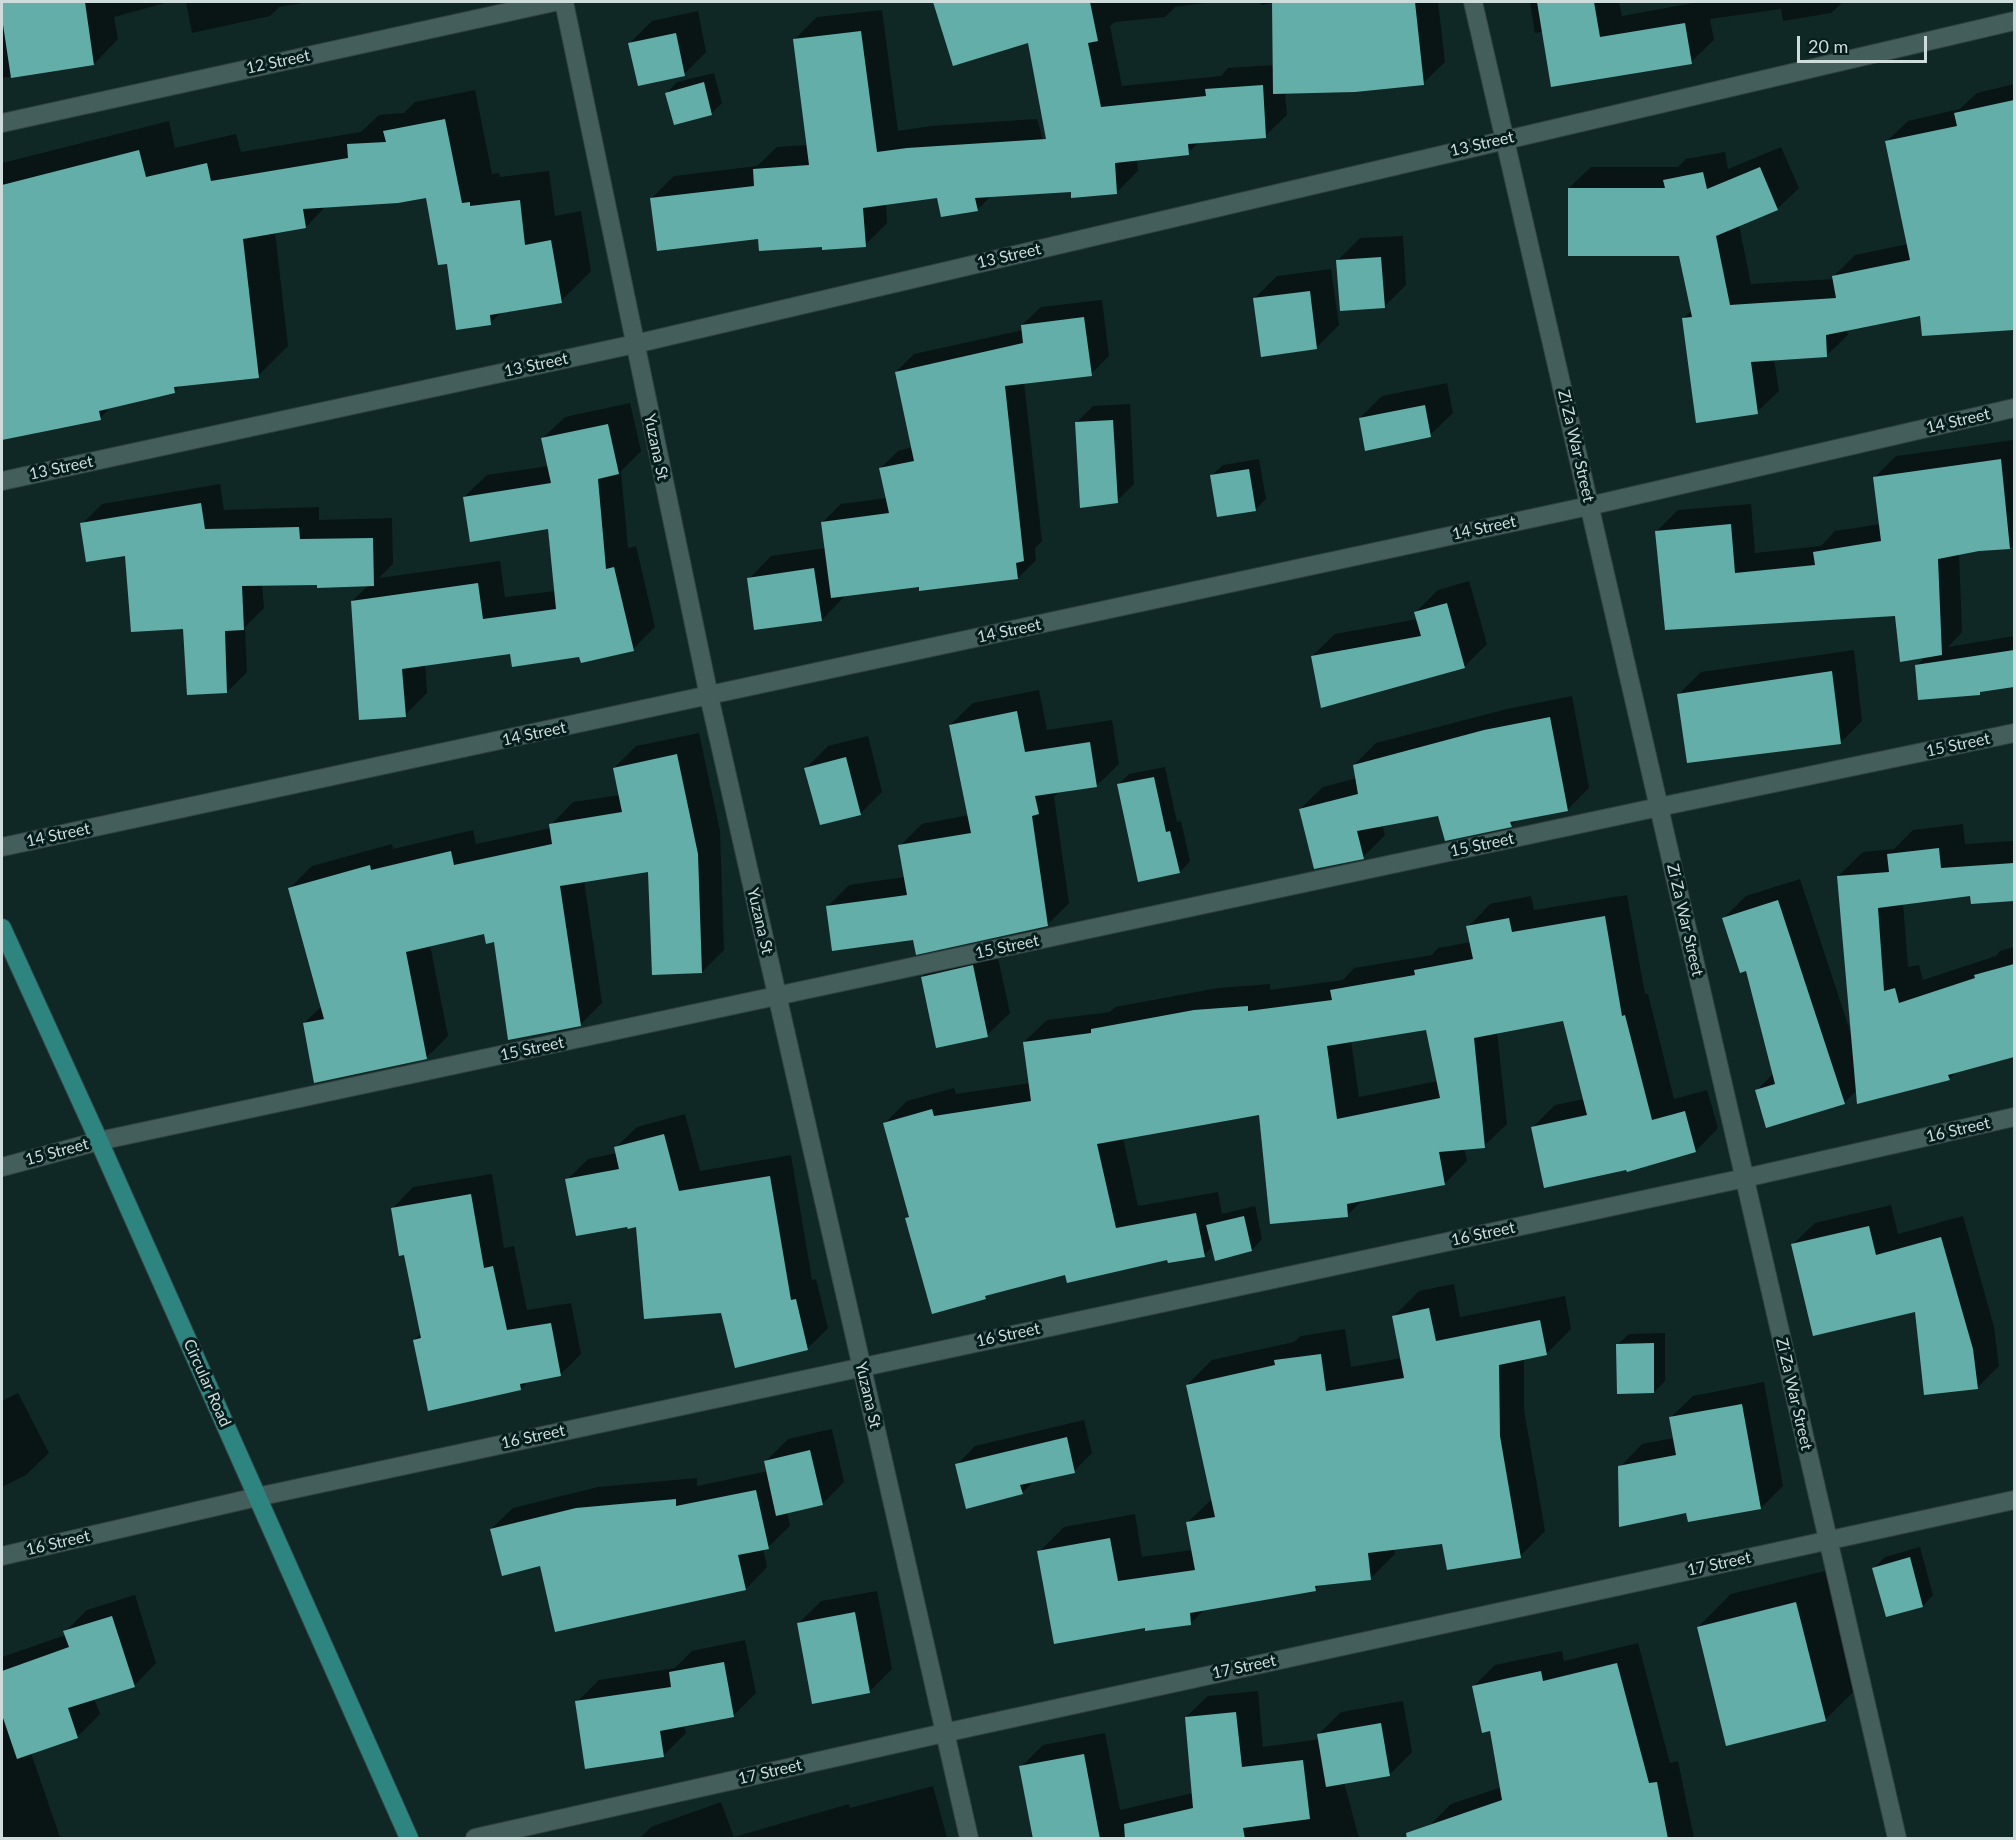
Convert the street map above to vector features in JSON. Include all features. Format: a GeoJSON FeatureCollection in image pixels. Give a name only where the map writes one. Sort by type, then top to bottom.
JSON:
{"type":"FeatureCollection","features":[{"type":"Feature","properties":{"kind":"main road","name":"Circular Road"},"geometry":{"type":"LineString","coordinates":[[2,928],[409,1839]]}},
{"type":"Feature","properties":{"kind":"street","name":"12 Street"},"geometry":{"type":"LineString","coordinates":[[2,123],[554,2]]}},
{"type":"Feature","properties":{"kind":"street","name":"Yuzana St"},"geometry":{"type":"LineString","coordinates":[[564,2],[709,696],[969,1839]]}},
{"type":"Feature","properties":{"kind":"street","name":"Zi Za War Street"},"geometry":{"type":"LineString","coordinates":[[1473,2],[1897,1839]]}},
{"type":"Feature","properties":{"kind":"street","name":"13 Street"},"geometry":{"type":"LineString","coordinates":[[2,481],[635,344],[2014,21]]}},
{"type":"Feature","properties":{"kind":"street","name":"14 Street"},"geometry":{"type":"LineString","coordinates":[[2,847],[1589,506],[2014,408]]}},
{"type":"Feature","properties":{"kind":"street","name":"15 Street"},"geometry":{"type":"LineString","coordinates":[[2,1167],[99,1141],[2014,733]]}},
{"type":"Feature","properties":{"kind":"street","name":"16 Street"},"geometry":{"type":"LineString","coordinates":[[2,1556],[257,1497],[1745,1178],[2014,1117]]}},
{"type":"Feature","properties":{"kind":"street","name":"17 Street"},"geometry":{"type":"LineString","coordinates":[[475,1839],[944,1733],[2014,1500]]}},
{"type":"Feature","properties":{"kind":"building"},"geometry":{"type":"Polygon","coordinates":[[[2,2],[85,2],[94,65],[11,78],[2,18],[2,2]]]}},
{"type":"Feature","properties":{"kind":"building"},"geometry":{"type":"Polygon","coordinates":[[[933,2],[1090,2],[1098,41],[1088,43],[1101,107],[1206,96],[1205,89],[1263,85],[1266,138],[1188,144],[1189,155],[1115,163],[1117,194],[1071,198],[1071,192],[975,198],[978,211],[941,217],[937,198],[863,208],[866,247],[759,251],[758,239],[657,251],[650,198],[754,186],[753,169],[809,165],[793,39],[861,31],[877,152],[1046,139],[1028,43],[953,66],[933,2]]]}},
{"type":"Feature","properties":{"kind":"building"},"geometry":{"type":"Polygon","coordinates":[[[1272,2],[1415,2],[1424,85],[1355,92],[1273,94],[1272,2]]]}},
{"type":"Feature","properties":{"kind":"building"},"geometry":{"type":"Polygon","coordinates":[[[1537,2],[1594,2],[1600,37],[1685,23],[1692,64],[1551,87],[1537,2]]]}},
{"type":"Feature","properties":{"kind":"building"},"geometry":{"type":"Polygon","coordinates":[[[676,33],[685,76],[638,86],[628,43],[676,33]]]}},
{"type":"Feature","properties":{"kind":"building"},"geometry":{"type":"Polygon","coordinates":[[[704,82],[712,115],[674,125],[665,93],[704,82]]]}},
{"type":"Feature","properties":{"kind":"building"},"geometry":{"type":"Polygon","coordinates":[[[2014,100],[2014,330],[1922,336],[1920,316],[1826,335],[1827,357],[1751,362],[1758,414],[1696,423],[1682,318],[1692,317],[1679,256],[1568,256],[1568,188],[1665,188],[1663,180],[1703,172],[1707,189],[1760,167],[1778,210],[1716,236],[1730,305],[1836,298],[1832,276],[1910,260],[1885,141],[1957,126],[1954,113],[2014,100]]]}},
{"type":"Feature","properties":{"kind":"building"},"geometry":{"type":"Polygon","coordinates":[[[445,119],[462,203],[470,202],[470,206],[520,200],[525,245],[551,240],[562,303],[490,315],[491,325],[456,330],[447,264],[438,265],[426,198],[398,203],[303,209],[306,228],[243,239],[259,378],[174,387],[175,393],[99,411],[101,420],[2,440],[2,185],[139,150],[146,177],[207,163],[211,181],[348,158],[347,144],[386,142],[383,131],[445,119]]]}},
{"type":"Feature","properties":{"kind":"building"},"geometry":{"type":"Polygon","coordinates":[[[1381,257],[1385,308],[1340,311],[1336,260],[1381,257]]]}},
{"type":"Feature","properties":{"kind":"building"},"geometry":{"type":"Polygon","coordinates":[[[1310,291],[1317,349],[1261,357],[1253,298],[1310,291]]]}},
{"type":"Feature","properties":{"kind":"building"},"geometry":{"type":"Polygon","coordinates":[[[1084,317],[1092,376],[1005,386],[1024,561],[1016,563],[1018,579],[919,591],[919,587],[831,598],[821,522],[889,513],[879,468],[914,461],[895,372],[1023,343],[1021,325],[1084,317]]]}},
{"type":"Feature","properties":{"kind":"building"},"geometry":{"type":"Polygon","coordinates":[[[1425,405],[1431,437],[1365,451],[1359,418],[1425,405]]]}},
{"type":"Feature","properties":{"kind":"building"},"geometry":{"type":"Polygon","coordinates":[[[1113,420],[1118,503],[1080,508],[1075,422],[1113,420]]]}},
{"type":"Feature","properties":{"kind":"building"},"geometry":{"type":"Polygon","coordinates":[[[608,424],[619,474],[598,479],[606,569],[614,567],[634,651],[581,663],[579,657],[512,667],[510,654],[402,669],[406,717],[359,720],[351,601],[478,583],[483,619],[556,609],[548,529],[470,542],[463,497],[551,483],[541,438],[608,424]]]}},
{"type":"Feature","properties":{"kind":"building"},"geometry":{"type":"Polygon","coordinates":[[[2001,459],[2010,549],[1979,551],[1938,559],[1942,655],[1900,662],[1895,616],[1665,630],[1655,531],[1731,524],[1735,573],[1815,565],[1813,552],[1881,541],[1873,477],[2001,459]]]}},
{"type":"Feature","properties":{"kind":"building"},"geometry":{"type":"Polygon","coordinates":[[[1249,469],[1256,511],[1217,517],[1210,475],[1249,469]]]}},
{"type":"Feature","properties":{"kind":"building"},"geometry":{"type":"Polygon","coordinates":[[[201,503],[205,529],[299,527],[300,539],[373,538],[374,586],[317,588],[317,585],[242,586],[244,630],[225,631],[227,693],[187,695],[183,629],[131,632],[125,556],[86,562],[80,523],[201,503]]]}},
{"type":"Feature","properties":{"kind":"building"},"geometry":{"type":"Polygon","coordinates":[[[814,568],[822,621],[754,630],[747,578],[814,568]]]}},
{"type":"Feature","properties":{"kind":"building"},"geometry":{"type":"Polygon","coordinates":[[[1447,603],[1465,668],[1321,708],[1311,656],[1421,636],[1414,612],[1447,603]]]}},
{"type":"Feature","properties":{"kind":"building"},"geometry":{"type":"Polygon","coordinates":[[[2014,650],[2014,687],[1980,692],[1980,695],[1918,700],[1915,665],[2014,650]]]}},
{"type":"Feature","properties":{"kind":"building"},"geometry":{"type":"Polygon","coordinates":[[[1832,671],[1841,744],[1687,763],[1677,694],[1832,671]]]}},
{"type":"Feature","properties":{"kind":"building"},"geometry":{"type":"Polygon","coordinates":[[[1017,711],[1025,752],[1090,742],[1097,787],[1035,796],[1039,814],[1032,816],[1048,926],[916,955],[913,940],[832,951],[826,906],[907,895],[898,845],[971,833],[949,725],[1017,711]]]}},
{"type":"Feature","properties":{"kind":"building"},"geometry":{"type":"Polygon","coordinates":[[[1550,717],[1568,811],[1510,822],[1512,827],[1445,841],[1438,816],[1357,831],[1364,859],[1314,869],[1299,809],[1358,794],[1353,765],[1484,730],[1550,717]]]}},
{"type":"Feature","properties":{"kind":"building"},"geometry":{"type":"Polygon","coordinates":[[[677,754],[698,854],[702,973],[652,975],[648,872],[560,886],[581,1026],[508,1040],[494,942],[486,944],[484,934],[406,952],[427,1059],[314,1083],[303,1023],[324,1019],[288,888],[370,865],[371,870],[451,851],[454,865],[552,844],[549,824],[622,812],[613,768],[677,754]]]}},
{"type":"Feature","properties":{"kind":"building"},"geometry":{"type":"Polygon","coordinates":[[[846,757],[861,815],[820,825],[804,768],[846,757]]]}},
{"type":"Feature","properties":{"kind":"building"},"geometry":{"type":"Polygon","coordinates":[[[1154,777],[1166,832],[1170,831],[1180,873],[1138,882],[1117,784],[1154,777]]]}},
{"type":"Feature","properties":{"kind":"building"},"geometry":{"type":"Polygon","coordinates":[[[1939,848],[1941,868],[2014,863],[2014,901],[1971,904],[1970,896],[1878,908],[1884,991],[1895,988],[1899,1003],[1975,978],[1974,975],[2014,964],[2014,1057],[1948,1075],[1950,1080],[1857,1104],[1837,876],[1889,872],[1887,854],[1939,848]]]}},
{"type":"Feature","properties":{"kind":"building"},"geometry":{"type":"Polygon","coordinates":[[[1778,900],[1845,1104],[1766,1128],[1755,1090],[1775,1084],[1746,971],[1740,973],[1722,918],[1778,900]]]}},
{"type":"Feature","properties":{"kind":"building"},"geometry":{"type":"Polygon","coordinates":[[[1605,916],[1622,1016],[1625,1015],[1652,1120],[1685,1111],[1696,1152],[1627,1172],[1626,1170],[1544,1188],[1531,1127],[1587,1115],[1563,1021],[1474,1038],[1485,1148],[1439,1152],[1445,1185],[1347,1204],[1348,1217],[1270,1224],[1259,1115],[1097,1144],[1116,1228],[1196,1213],[1205,1257],[1168,1263],[1167,1260],[1067,1283],[1065,1275],[985,1296],[986,1299],[932,1314],[905,1218],[909,1217],[883,1123],[932,1109],[934,1116],[1031,1101],[1023,1042],[1091,1033],[1091,1029],[1194,1010],[1248,1006],[1248,1011],[1332,1000],[1330,990],[1415,975],[1414,970],[1473,959],[1466,926],[1509,918],[1512,932],[1605,916]],[[1426,1030],[1327,1046],[1337,1119],[1440,1098],[1426,1030]]]}},
{"type":"Feature","properties":{"kind":"building"},"geometry":{"type":"Polygon","coordinates":[[[973,965],[988,1037],[936,1048],[921,977],[973,965]]]}},
{"type":"Feature","properties":{"kind":"building"},"geometry":{"type":"Polygon","coordinates":[[[664,1134],[679,1191],[770,1176],[791,1300],[796,1299],[808,1350],[735,1368],[721,1313],[644,1319],[636,1227],[576,1236],[565,1179],[619,1169],[614,1147],[664,1134]]]}},
{"type":"Feature","properties":{"kind":"building"},"geometry":{"type":"Polygon","coordinates":[[[471,1194],[484,1268],[493,1266],[507,1330],[551,1323],[561,1376],[520,1384],[521,1390],[428,1411],[413,1340],[421,1338],[404,1255],[399,1256],[391,1208],[471,1194]]]}},
{"type":"Feature","properties":{"kind":"building"},"geometry":{"type":"Polygon","coordinates":[[[1244,1216],[1252,1251],[1215,1261],[1206,1225],[1244,1216]]]}},
{"type":"Feature","properties":{"kind":"building"},"geometry":{"type":"Polygon","coordinates":[[[1869,1226],[1876,1255],[1941,1237],[1973,1349],[1978,1389],[1924,1395],[1915,1312],[1813,1336],[1791,1244],[1869,1226]]]}},
{"type":"Feature","properties":{"kind":"building"},"geometry":{"type":"Polygon","coordinates":[[[1429,1308],[1436,1341],[1540,1320],[1547,1355],[1499,1365],[1500,1436],[1521,1558],[1447,1570],[1442,1544],[1368,1553],[1371,1580],[1315,1586],[1316,1591],[1190,1613],[1191,1625],[1145,1631],[1145,1628],[1054,1644],[1037,1551],[1110,1538],[1118,1581],[1195,1570],[1186,1522],[1215,1517],[1186,1385],[1275,1365],[1274,1360],[1321,1354],[1326,1391],[1404,1378],[1392,1316],[1429,1308]]]}},
{"type":"Feature","properties":{"kind":"building"},"geometry":{"type":"Polygon","coordinates":[[[1654,1343],[1654,1393],[1617,1394],[1616,1344],[1654,1343]]]}},
{"type":"Feature","properties":{"kind":"building"},"geometry":{"type":"Polygon","coordinates":[[[1742,1404],[1761,1509],[1688,1522],[1686,1513],[1619,1527],[1618,1466],[1676,1455],[1669,1417],[1742,1404]]]}},
{"type":"Feature","properties":{"kind":"building"},"geometry":{"type":"Polygon","coordinates":[[[1067,1437],[1075,1473],[1020,1485],[1023,1494],[966,1509],[955,1464],[1067,1437]]]}},
{"type":"Feature","properties":{"kind":"building"},"geometry":{"type":"Polygon","coordinates":[[[810,1450],[823,1505],[776,1516],[764,1461],[810,1450]]]}},
{"type":"Feature","properties":{"kind":"building"},"geometry":{"type":"Polygon","coordinates":[[[756,1490],[769,1549],[738,1555],[746,1590],[555,1632],[540,1566],[502,1576],[490,1529],[576,1508],[676,1499],[676,1506],[756,1490]]]}},
{"type":"Feature","properties":{"kind":"building"},"geometry":{"type":"Polygon","coordinates":[[[1910,1557],[1923,1607],[1886,1617],[1872,1568],[1910,1557]]]}},
{"type":"Feature","properties":{"kind":"building"},"geometry":{"type":"Polygon","coordinates":[[[1796,1602],[1826,1721],[1726,1746],[1697,1627],[1796,1602]]]}},
{"type":"Feature","properties":{"kind":"building"},"geometry":{"type":"Polygon","coordinates":[[[855,1612],[870,1693],[812,1704],[797,1623],[855,1612]]]}},
{"type":"Feature","properties":{"kind":"building"},"geometry":{"type":"Polygon","coordinates":[[[112,1616],[135,1687],[68,1708],[78,1738],[17,1759],[2,1715],[2,1671],[69,1647],[63,1631],[112,1616]]]}},
{"type":"Feature","properties":{"kind":"building"},"geometry":{"type":"Polygon","coordinates":[[[724,1662],[734,1717],[660,1731],[664,1757],[585,1769],[575,1701],[671,1687],[669,1672],[724,1662]]]}},
{"type":"Feature","properties":{"kind":"building"},"geometry":{"type":"Polygon","coordinates":[[[1617,1663],[1649,1783],[1657,1782],[1668,1839],[1407,1839],[1406,1833],[1502,1800],[1490,1731],[1482,1733],[1472,1686],[1541,1671],[1543,1681],[1617,1663]]]}},
{"type":"Feature","properties":{"kind":"building"},"geometry":{"type":"Polygon","coordinates":[[[1236,1712],[1242,1767],[1303,1760],[1310,1819],[1243,1828],[1245,1839],[1125,1839],[1124,1824],[1193,1808],[1185,1717],[1236,1712]]]}},
{"type":"Feature","properties":{"kind":"building"},"geometry":{"type":"Polygon","coordinates":[[[1381,1723],[1390,1776],[1326,1787],[1317,1734],[1381,1723]]]}},
{"type":"Feature","properties":{"kind":"building"},"geometry":{"type":"Polygon","coordinates":[[[1084,1754],[1100,1839],[1033,1839],[1019,1766],[1084,1754]]]}}]}
